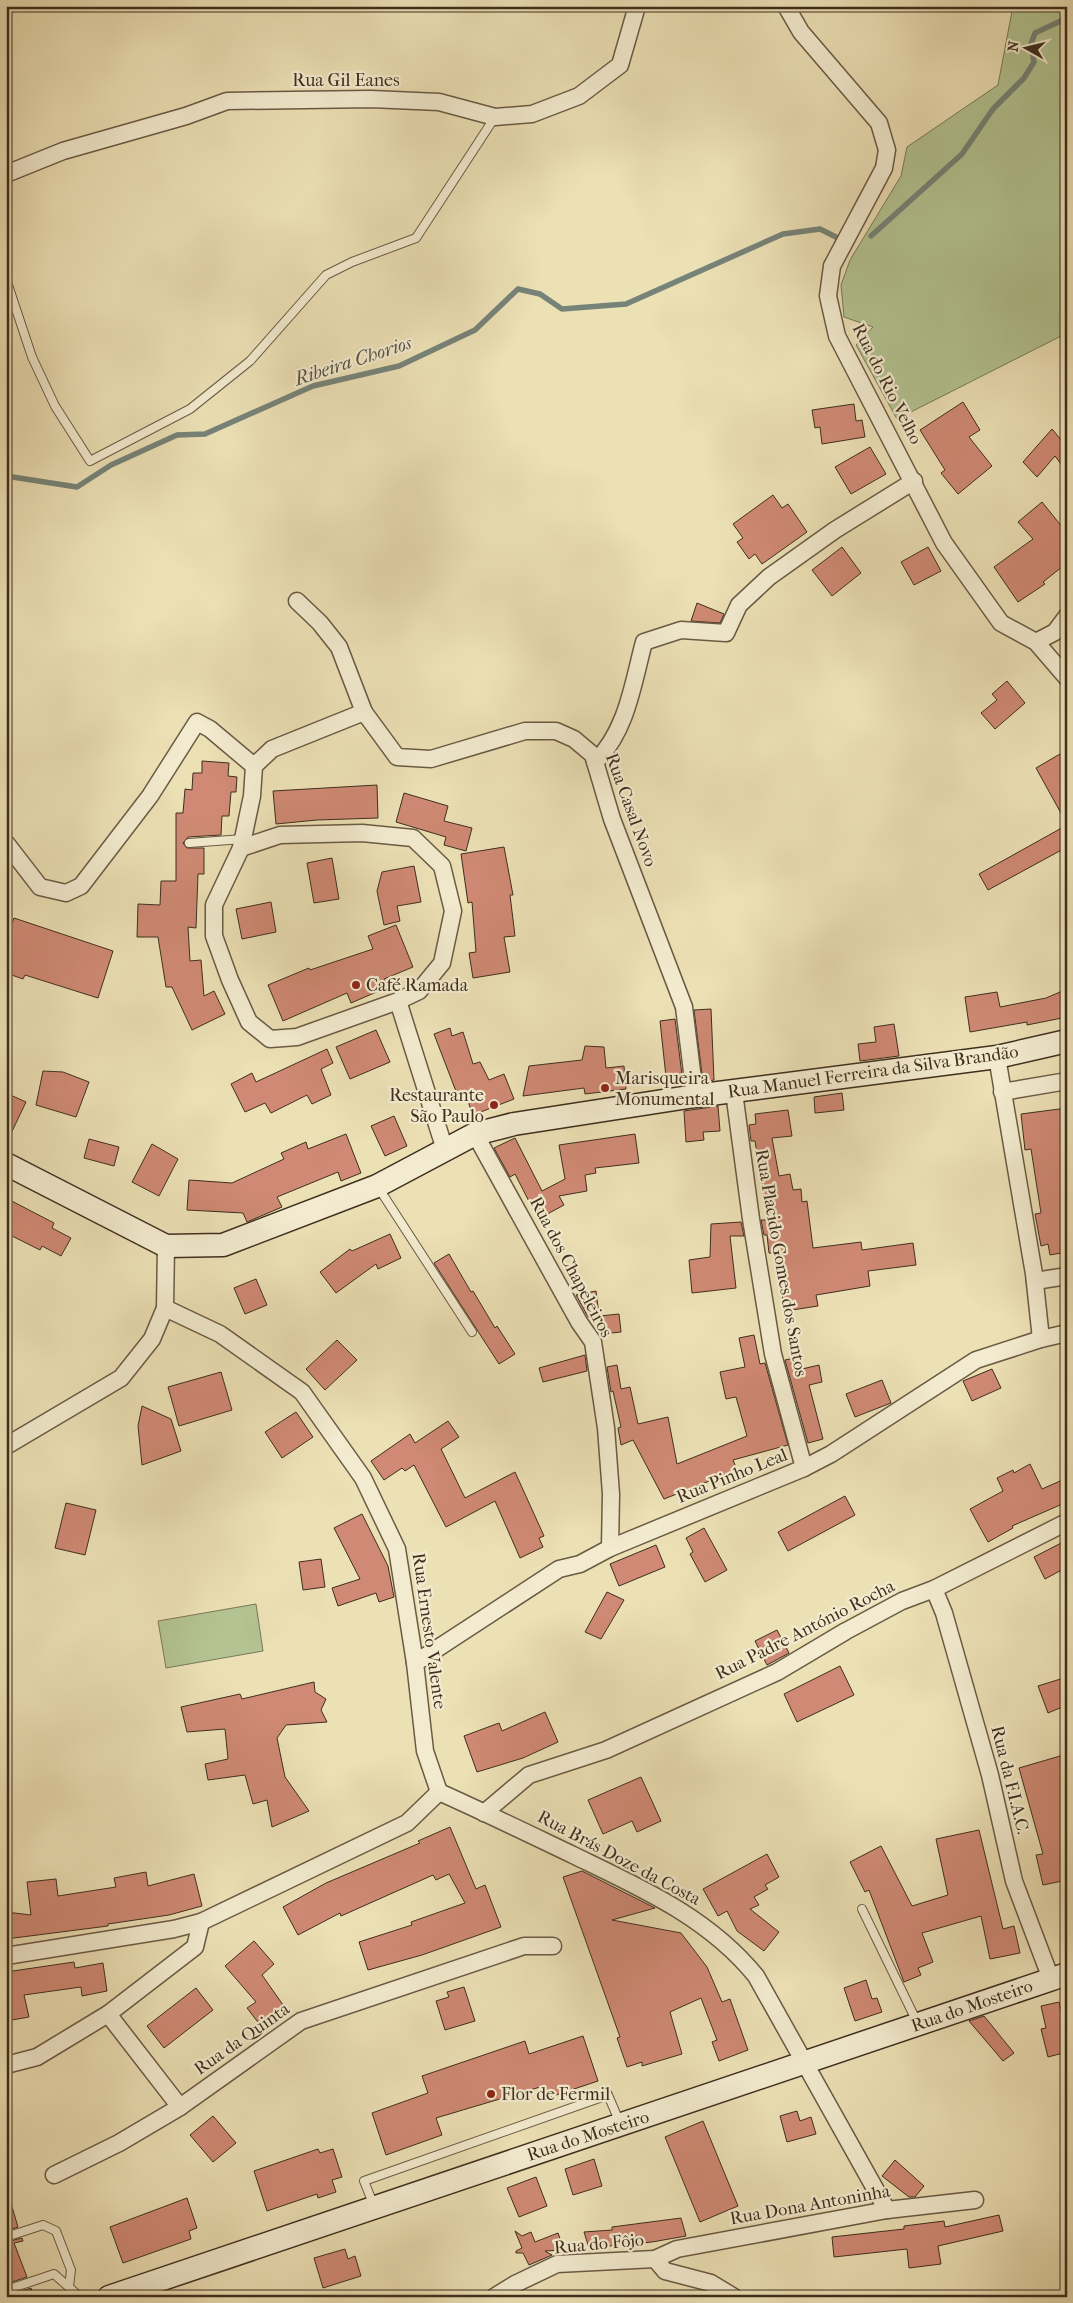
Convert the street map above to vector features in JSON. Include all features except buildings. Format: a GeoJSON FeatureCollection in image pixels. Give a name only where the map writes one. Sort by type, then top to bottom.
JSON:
{"type":"FeatureCollection","features":[{"type":"Feature","properties":{"kind":"main road","name":"Rua Manuel Ferreira da Silva Brandão"},"geometry":{"type":"LineString","coordinates":[[6,1164],[166,1246],[223,1245],[377,1186],[475,1134],[514,1124],[695,1096],[996,1057],[1067,1041]]}},
{"type":"Feature","properties":{"kind":"main road","name":"Rua do Mosteiro"},"geometry":{"type":"LineString","coordinates":[[109,2297],[1059,1977]]}},
{"type":"Feature","properties":{"kind":"street","name":"Rua Gil Eanes"},"geometry":{"type":"LineString","coordinates":[[6,174],[62,152],[186,116],[227,101],[371,99],[439,102],[495,118],[532,114],[579,96],[620,65],[637,6]]}},
{"type":"Feature","properties":{"kind":"street","name":"Rua do Rio Velho"},"geometry":{"type":"LineString","coordinates":[[786,6],[801,32],[879,123],[886,150],[884,168],[832,266],[828,296],[838,336],[914,481],[944,543],[1001,623],[1036,642],[1067,678]]}},
{"type":"Feature","properties":{"kind":"street"},"geometry":{"type":"LineString","coordinates":[[595,762],[608,750],[617,736],[644,642],[681,630],[726,633],[739,605],[769,577],[836,530],[914,481]]}},
{"type":"Feature","properties":{"kind":"street"},"geometry":{"type":"LineString","coordinates":[[242,843],[280,835],[362,832],[413,838],[442,866],[453,911],[442,963],[419,990],[398,1001],[296,1038],[270,1039],[249,1022],[230,980],[214,936],[214,905],[242,843],[252,796],[254,766],[272,749],[364,712],[339,647],[320,623],[297,601]]}},
{"type":"Feature","properties":{"kind":"street"},"geometry":{"type":"LineString","coordinates":[[1036,642],[1055,632],[1067,616]]}},
{"type":"Feature","properties":{"kind":"street","name":"Rua Casal Novo"},"geometry":{"type":"LineString","coordinates":[[364,712],[397,757],[431,759],[525,731],[556,731],[574,739],[593,755],[612,819],[684,1007],[695,1096]]}},
{"type":"Feature","properties":{"kind":"street"},"geometry":{"type":"LineString","coordinates":[[6,843],[40,887],[66,893],[81,886],[150,796],[197,722],[210,729],[254,766]]}},
{"type":"Feature","properties":{"kind":"street"},"geometry":{"type":"LineString","coordinates":[[398,1001],[445,1150]]}},
{"type":"Feature","properties":{"kind":"street"},"geometry":{"type":"LineString","coordinates":[[996,1057],[1035,1281],[1041,1339]]}},
{"type":"Feature","properties":{"kind":"street"},"geometry":{"type":"LineString","coordinates":[[1002,1092],[1067,1081]]}},
{"type":"Feature","properties":{"kind":"street","name":"Rua Placido Gomes dos Santos"},"geometry":{"type":"LineString","coordinates":[[734,1092],[751,1220],[773,1354],[804,1468]]}},
{"type":"Feature","properties":{"kind":"street","name":"Rua dos Chapeleiros"},"geometry":{"type":"LineString","coordinates":[[475,1134],[579,1322],[593,1342],[606,1428],[611,1494],[610,1548]]}},
{"type":"Feature","properties":{"kind":"street"},"geometry":{"type":"LineString","coordinates":[[6,1446],[121,1378],[152,1339],[165,1308],[166,1246]]}},
{"type":"Feature","properties":{"kind":"street"},"geometry":{"type":"LineString","coordinates":[[1035,1281],[1067,1276]]}},
{"type":"Feature","properties":{"kind":"street","name":"Rua Ernesto Valente"},"geometry":{"type":"LineString","coordinates":[[165,1308],[220,1334],[302,1392],[358,1470],[397,1548],[415,1663],[425,1751],[439,1792]]}},
{"type":"Feature","properties":{"kind":"street","name":"Rua Pinho Leal"},"geometry":{"type":"LineString","coordinates":[[415,1663],[559,1569],[580,1564],[610,1548],[804,1468],[831,1454],[976,1360],[1041,1339],[1067,1333]]}},
{"type":"Feature","properties":{"kind":"street","name":"Rua Padre António Rocha"},"geometry":{"type":"LineString","coordinates":[[484,1812],[528,1775],[606,1750],[777,1672],[902,1601],[934,1589],[1067,1522]]}},
{"type":"Feature","properties":{"kind":"street","name":"Rua da F.I.A.C."},"geometry":{"type":"LineString","coordinates":[[934,1589],[944,1613],[990,1775],[1014,1882],[1059,1977]]}},
{"type":"Feature","properties":{"kind":"street"},"geometry":{"type":"LineString","coordinates":[[6,1956],[174,1929],[201,1922],[407,1823],[439,1792]]}},
{"type":"Feature","properties":{"kind":"street","name":"Rua Brás Doze da Costa"},"geometry":{"type":"LineString","coordinates":[[439,1792],[613,1874],[684,1912],[737,1952],[756,1976],[887,2210]]}},
{"type":"Feature","properties":{"kind":"street"},"geometry":{"type":"LineString","coordinates":[[6,2065],[37,2057],[108,2014],[196,1947],[201,1922]]}},
{"type":"Feature","properties":{"kind":"street","name":"Rua da Quinta"},"geometry":{"type":"LineString","coordinates":[[54,2175],[119,2142],[180,2107],[301,2021],[524,1946],[553,1946]]}},
{"type":"Feature","properties":{"kind":"street"},"geometry":{"type":"LineString","coordinates":[[108,2014],[180,2107]]}},
{"type":"Feature","properties":{"kind":"street","name":"Rua Dona Antoninha"},"geometry":{"type":"LineString","coordinates":[[655,2259],[677,2249],[887,2210],[975,2200]]}},
{"type":"Feature","properties":{"kind":"street","name":"Rua do Fôjo"},"geometry":{"type":"LineString","coordinates":[[494,2297],[515,2284],[557,2264],[655,2259],[665,2271],[711,2283],[734,2297]]}},
{"type":"Feature","properties":{"kind":"lane"},"geometry":{"type":"LineString","coordinates":[[6,279],[32,357],[55,406],[90,461],[190,409],[250,361],[326,275],[352,262],[416,238],[495,118]]}},
{"type":"Feature","properties":{"kind":"lane"},"geometry":{"type":"LineString","coordinates":[[189,844],[242,843]]}},
{"type":"Feature","properties":{"kind":"lane"},"geometry":{"type":"LineString","coordinates":[[377,1186],[472,1332]]}},
{"type":"Feature","properties":{"kind":"lane"},"geometry":{"type":"LineString","coordinates":[[862,1909],[918,2024]]}},
{"type":"Feature","properties":{"kind":"lane"},"geometry":{"type":"LineString","coordinates":[[374,2207],[364,2181],[608,2095],[621,2125]]}},
{"type":"Feature","properties":{"kind":"lane"},"geometry":{"type":"LineString","coordinates":[[6,2237],[43,2225],[56,2231],[71,2270],[69,2287]]}},
{"type":"Feature","properties":{"kind":"lane"},"geometry":{"type":"LineString","coordinates":[[6,2290],[54,2274],[80,2297]]}},
{"type":"Feature","properties":{"kind":"green space"},"geometry":{"type":"Polygon","coordinates":[[[1013,6],[1067,6],[1067,333],[897,419],[856,345],[873,327],[844,317],[841,285],[850,260],[901,176],[907,147],[998,85],[1013,6]]]}},
{"type":"Feature","properties":{"kind":"green space"},"geometry":{"type":"Polygon","coordinates":[[[256,1604],[263,1651],[166,1668],[158,1621],[256,1604]]]}},
{"type":"Feature","properties":{"kind":"waterway","name":"Ribeira Chorios"},"geometry":{"type":"LineString","coordinates":[[871,236],[962,154],[993,109],[1024,78],[1034,62],[1031,44],[1035,33],[1067,18]]}},
{"type":"Feature","properties":{"kind":"waterway","name":"Ribeira Chorios"},"geometry":{"type":"LineString","coordinates":[[6,476],[77,487],[111,465],[177,435],[205,434],[313,386],[399,366],[475,330],[518,289],[540,294],[562,309],[626,304],[783,234],[820,229],[836,237]]}},
{"type":"Feature","properties":{"kind":"place","name":"Café Ramada"},"geometry":{"type":"Point","coordinates":[356,985]}},
{"type":"Feature","properties":{"kind":"place","name":"Marisqueira Monumental"},"geometry":{"type":"Point","coordinates":[605,1088]}},
{"type":"Feature","properties":{"kind":"place","name":"Restaurante São Paulo"},"geometry":{"type":"Point","coordinates":[494,1105]}},
{"type":"Feature","properties":{"kind":"place","name":"Flor de Fermil"},"geometry":{"type":"Point","coordinates":[491,2094]}}]}
